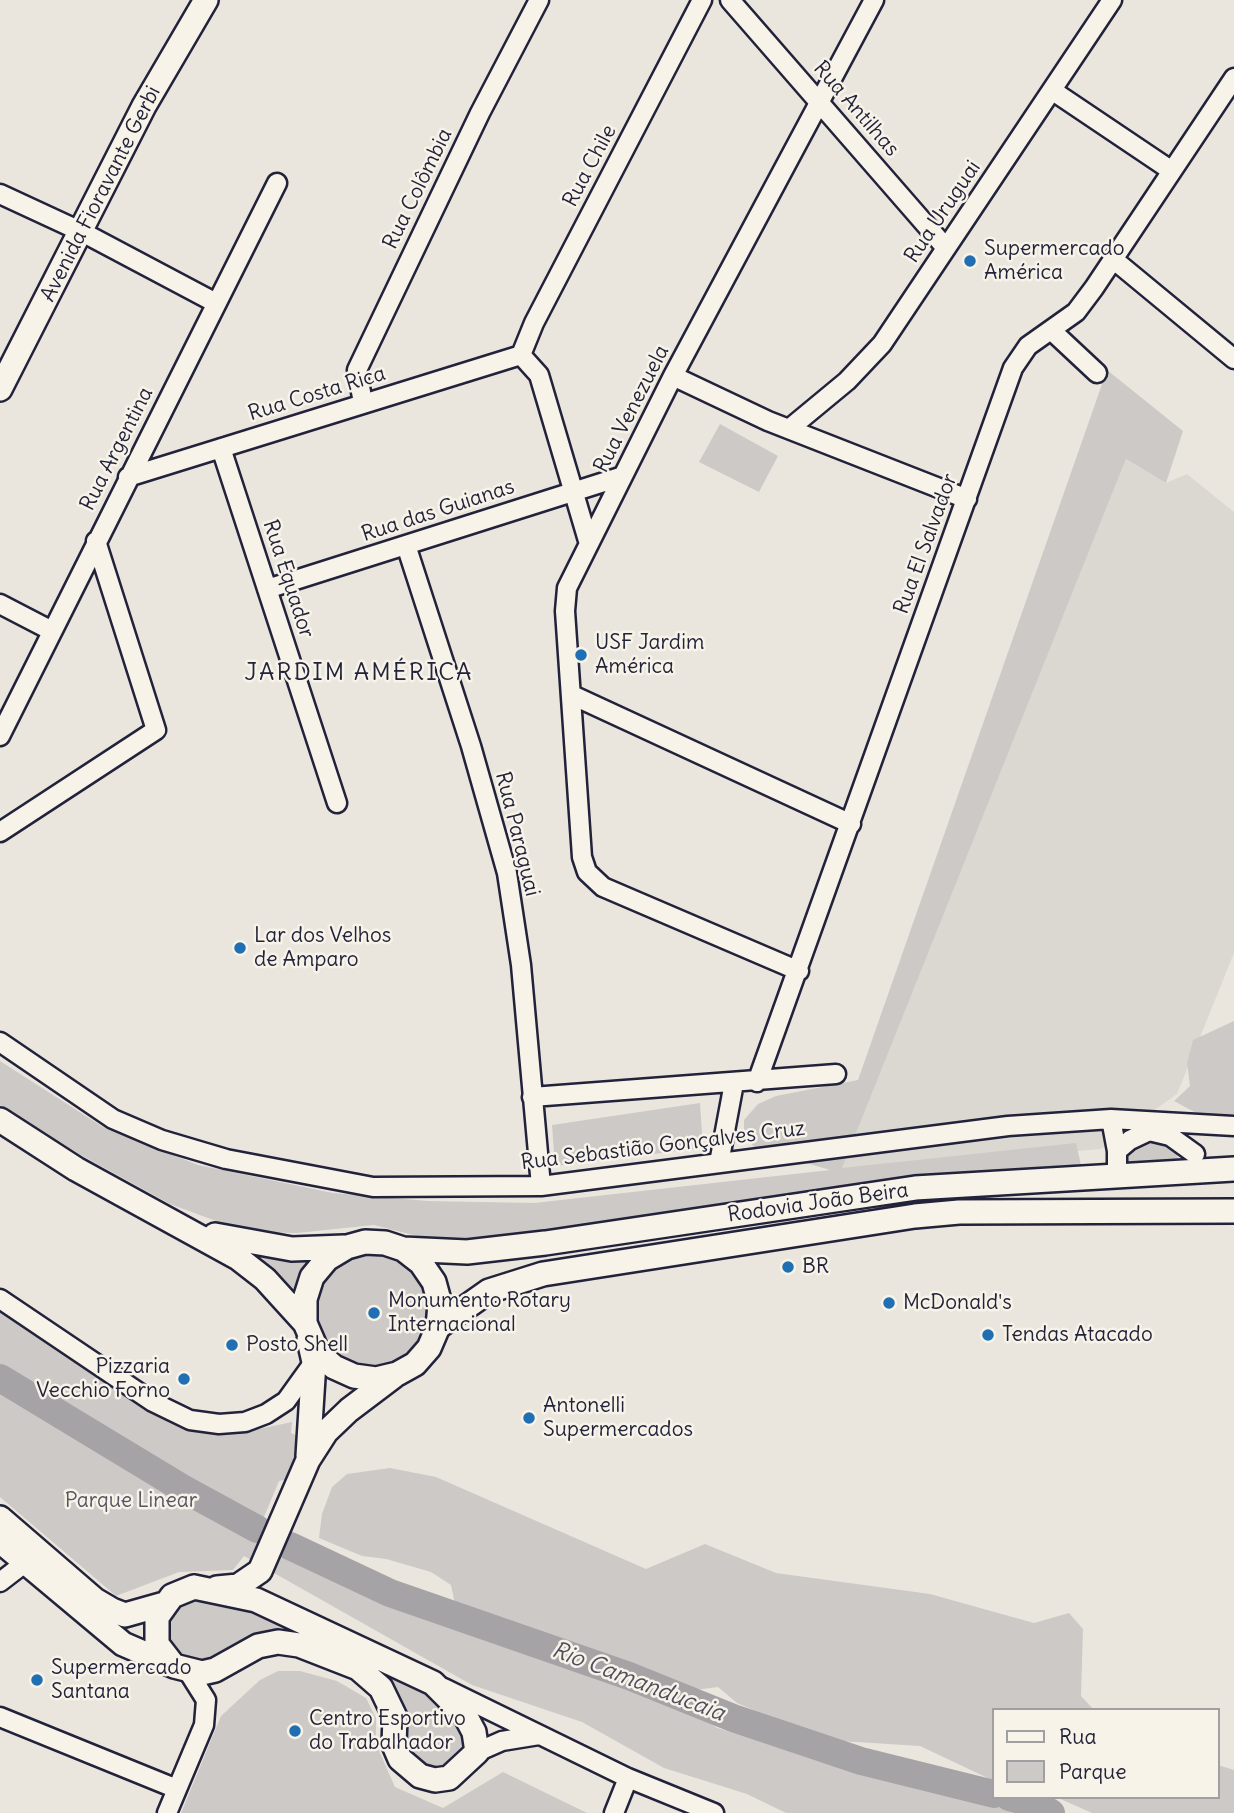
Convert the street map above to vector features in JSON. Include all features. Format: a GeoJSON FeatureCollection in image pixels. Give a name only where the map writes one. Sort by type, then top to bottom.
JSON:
{"type":"FeatureCollection","features":[{"type":"Feature","properties":{"kind":"main road","name":"Avenida Fioravante Gerbi"},"geometry":{"type":"LineString","coordinates":[[0,389],[6,363],[82,232],[144,106],[206,0]]}},
{"type":"Feature","properties":{"kind":"main road"},"geometry":{"type":"LineString","coordinates":[[0,1120],[76,1169],[238,1258],[265,1279],[306,1328],[318,1353],[344,1372],[376,1379],[397,1374]]}},
{"type":"Feature","properties":{"kind":"main road"},"geometry":{"type":"LineString","coordinates":[[1177,1210],[1186,1192],[1193,1162],[1234,1161]]}},
{"type":"Feature","properties":{"kind":"main road","name":"Rodovia João Beira"},"geometry":{"type":"LineString","coordinates":[[403,1250],[480,1250],[915,1188],[1117,1163],[1193,1162],[1234,1169]]}},
{"type":"Feature","properties":{"kind":"main road"},"geometry":{"type":"LineString","coordinates":[[1117,1163],[1129,1211]]}},
{"type":"Feature","properties":{"kind":"main road","name":"Rodovia João Beira"},"geometry":{"type":"LineString","coordinates":[[438,1327],[489,1291],[543,1274],[915,1216],[1234,1211]]}},
{"type":"Feature","properties":{"kind":"main road"},"geometry":{"type":"LineString","coordinates":[[0,1518],[95,1600],[125,1615],[164,1604],[183,1590],[228,1589],[261,1568],[304,1467],[326,1432],[349,1410],[415,1364],[429,1348],[438,1327],[440,1304],[434,1282],[421,1263],[403,1250],[385,1243],[365,1242],[346,1247],[292,1250],[246,1244],[185,1228]]}},
{"type":"Feature","properties":{"kind":"main road"},"geometry":{"type":"LineString","coordinates":[[304,1467],[314,1362],[306,1328],[305,1299],[312,1277],[327,1259],[346,1247]]}},
{"type":"Feature","properties":{"kind":"main road"},"geometry":{"type":"LineString","coordinates":[[0,1541],[123,1644],[181,1669],[215,1670],[255,1647],[268,1643],[288,1644],[337,1658],[358,1668],[381,1688],[391,1702],[395,1717],[394,1745],[408,1768],[435,1780],[449,1779],[477,1752],[474,1732],[465,1714],[433,1683],[256,1600],[206,1588]]}},
{"type":"Feature","properties":{"kind":"main road"},"geometry":{"type":"LineString","coordinates":[[255,1647],[269,1606],[261,1568]]}},
{"type":"Feature","properties":{"kind":"main road"},"geometry":{"type":"LineString","coordinates":[[164,1604],[155,1630],[164,1656],[181,1669]]}},
{"type":"Feature","properties":{"kind":"street","name":"Rua Colômbia"},"geometry":{"type":"LineString","coordinates":[[363,403],[357,370],[480,113],[539,0]]}},
{"type":"Feature","properties":{"kind":"street","name":"Rua Chile"},"geometry":{"type":"LineString","coordinates":[[521,355],[534,323],[702,0]]}},
{"type":"Feature","properties":{"kind":"street","name":"Rua Antilhas"},"geometry":{"type":"LineString","coordinates":[[730,0],[946,248]]}},
{"type":"Feature","properties":{"kind":"street","name":"Rua Venezuela"},"geometry":{"type":"LineString","coordinates":[[799,971],[603,887],[587,872],[582,857],[565,611],[567,588],[673,376],[874,0]]}},
{"type":"Feature","properties":{"kind":"street","name":"Rua Uruguai"},"geometry":{"type":"LineString","coordinates":[[789,429],[847,381],[883,344],[1112,0]]}},
{"type":"Feature","properties":{"kind":"street","name":"Rua El Salvador"},"geometry":{"type":"LineString","coordinates":[[757,1082],[1013,368],[1028,346],[1076,312],[1234,78]]}},
{"type":"Feature","properties":{"kind":"street"},"geometry":{"type":"LineString","coordinates":[[1053,91],[1172,171]]}},
{"type":"Feature","properties":{"kind":"street","name":"Rua Argentina"},"geometry":{"type":"LineString","coordinates":[[0,736],[277,183]]}},
{"type":"Feature","properties":{"kind":"street"},"geometry":{"type":"LineString","coordinates":[[0,194],[82,232],[216,303]]}},
{"type":"Feature","properties":{"kind":"street"},"geometry":{"type":"LineString","coordinates":[[1113,259],[1232,351]]}},
{"type":"Feature","properties":{"kind":"street"},"geometry":{"type":"LineString","coordinates":[[1051,330],[1097,373]]}},
{"type":"Feature","properties":{"kind":"street"},"geometry":{"type":"LineString","coordinates":[[521,355],[539,375],[589,544]]}},
{"type":"Feature","properties":{"kind":"street","name":"Rua Costa Rica"},"geometry":{"type":"LineString","coordinates":[[128,477],[521,355]]}},
{"type":"Feature","properties":{"kind":"street"},"geometry":{"type":"LineString","coordinates":[[673,376],[789,429],[967,499]]}},
{"type":"Feature","properties":{"kind":"street","name":"Rua Equador"},"geometry":{"type":"LineString","coordinates":[[221,448],[337,803]]}},
{"type":"Feature","properties":{"kind":"street","name":"Rua das Guianas"},"geometry":{"type":"LineString","coordinates":[[267,589],[623,476]]}},
{"type":"Feature","properties":{"kind":"street"},"geometry":{"type":"LineString","coordinates":[[0,832],[156,730],[96,541]]}},
{"type":"Feature","properties":{"kind":"street","name":"Rua Paraguai"},"geometry":{"type":"LineString","coordinates":[[406,545],[471,746],[507,873],[521,965],[541,1186]]}},
{"type":"Feature","properties":{"kind":"street"},"geometry":{"type":"LineString","coordinates":[[0,604],[52,631]]}},
{"type":"Feature","properties":{"kind":"street"},"geometry":{"type":"LineString","coordinates":[[572,695],[851,824]]}},
{"type":"Feature","properties":{"kind":"street","name":"Rua Sebastião Gonçalves Cruz"},"geometry":{"type":"LineString","coordinates":[[0,1042],[113,1119],[162,1140],[226,1159],[373,1187],[541,1186],[1008,1126],[1111,1119],[1234,1126]]}},
{"type":"Feature","properties":{"kind":"street"},"geometry":{"type":"LineString","coordinates":[[532,1097],[836,1074]]}},
{"type":"Feature","properties":{"kind":"street"},"geometry":{"type":"LineString","coordinates":[[719,1163],[734,1083]]}},
{"type":"Feature","properties":{"kind":"street"},"geometry":{"type":"LineString","coordinates":[[1111,1119],[1117,1163]]}},
{"type":"Feature","properties":{"kind":"street"},"geometry":{"type":"LineString","coordinates":[[1117,1163],[1130,1140],[1149,1131],[1170,1136],[1193,1162],[1208,1125]]}},
{"type":"Feature","properties":{"kind":"street"},"geometry":{"type":"LineString","coordinates":[[0,1299],[153,1402],[190,1420],[219,1424],[245,1422],[266,1414],[286,1401],[314,1362]]}},
{"type":"Feature","properties":{"kind":"street"},"geometry":{"type":"LineString","coordinates":[[0,1582],[26,1562]]}},
{"type":"Feature","properties":{"kind":"street"},"geometry":{"type":"LineString","coordinates":[[167,1813],[204,1725],[206,1700],[181,1669]]}},
{"type":"Feature","properties":{"kind":"street"},"geometry":{"type":"LineString","coordinates":[[433,1683],[628,1778],[714,1813]]}},
{"type":"Feature","properties":{"kind":"street"},"geometry":{"type":"LineString","coordinates":[[0,1717],[177,1789]]}},
{"type":"Feature","properties":{"kind":"street"},"geometry":{"type":"LineString","coordinates":[[477,1752],[502,1741],[540,1735]]}},
{"type":"Feature","properties":{"kind":"street"},"geometry":{"type":"LineString","coordinates":[[614,1813],[628,1778]]}},
{"type":"Feature","properties":{"kind":"shaded area"},"geometry":{"type":"Polygon","coordinates":[[[1126,459],[1166,483],[1187,474],[1234,512],[1234,953],[1177,1094],[1101,1149],[840,1172],[1126,459]]]}},
{"type":"Feature","properties":{"kind":"green space"},"geometry":{"type":"Polygon","coordinates":[[[1107,370],[1183,431],[1166,483],[1126,459],[842,1168],[1076,1143],[1081,1165],[955,1175],[465,1242],[417,1236],[374,1225],[297,1233],[246,1232],[170,1204],[81,1155],[0,1105],[0,1061],[103,1127],[198,1165],[333,1193],[428,1201],[534,1203],[830,1170],[755,1148],[744,1136],[744,1120],[758,1104],[776,1096],[858,1080],[1107,370]]]}},
{"type":"Feature","properties":{"kind":"green space"},"geometry":{"type":"Polygon","coordinates":[[[720,424],[778,456],[759,492],[699,462],[720,424]]]}},
{"type":"Feature","properties":{"kind":"green space"},"geometry":{"type":"Polygon","coordinates":[[[1234,1021],[1234,1124],[1211,1121],[1174,1101],[1190,1086],[1187,1063],[1193,1040],[1234,1021]]]}},
{"type":"Feature","properties":{"kind":"green space"},"geometry":{"type":"Polygon","coordinates":[[[700,1103],[703,1148],[555,1166],[552,1125],[700,1103]]]}},
{"type":"Feature","properties":{"kind":"green space"},"geometry":{"type":"Polygon","coordinates":[[[1149,1136],[1173,1147],[1179,1160],[1120,1164],[1128,1147],[1149,1136]]]}},
{"type":"Feature","properties":{"kind":"green space"},"geometry":{"type":"Polygon","coordinates":[[[219,1241],[318,1255],[299,1302],[219,1241]]]}},
{"type":"Feature","properties":{"kind":"green space"},"geometry":{"type":"Polygon","coordinates":[[[372,1251],[394,1256],[413,1268],[425,1287],[430,1309],[425,1331],[413,1350],[394,1362],[372,1367],[350,1362],[331,1350],[319,1331],[314,1309],[319,1287],[331,1268],[350,1256],[372,1251]]]}},
{"type":"Feature","properties":{"kind":"green space","name":"Parque Linear"},"geometry":{"type":"Polygon","coordinates":[[[0,1292],[180,1413],[225,1429],[249,1431],[292,1422],[291,1433],[298,1436],[304,1476],[279,1481],[261,1524],[288,1536],[345,1583],[388,1598],[412,1601],[433,1612],[456,1609],[451,1585],[431,1572],[386,1559],[362,1556],[319,1538],[322,1514],[332,1487],[347,1474],[390,1468],[436,1477],[646,1569],[705,1544],[776,1573],[930,1594],[1034,1623],[1069,1613],[1083,1629],[1081,1696],[1092,1708],[992,1708],[992,1780],[920,1746],[824,1740],[737,1703],[718,1687],[695,1690],[698,1713],[717,1728],[947,1791],[1004,1799],[1036,1813],[786,1813],[747,1794],[664,1768],[582,1722],[472,1685],[244,1556],[233,1570],[179,1572],[116,1596],[0,1497],[0,1292]]]}},
{"type":"Feature","properties":{"kind":"green space"},"geometry":{"type":"Polygon","coordinates":[[[189,1597],[255,1610],[428,1691],[456,1722],[469,1748],[440,1772],[413,1762],[405,1749],[388,1682],[262,1634],[214,1663],[189,1664],[169,1649],[165,1623],[169,1612],[189,1597]]]}},
{"type":"Feature","properties":{"kind":"green space","name":"Centro Esportivo do Trabalhador"},"geometry":{"type":"Polygon","coordinates":[[[278,1671],[300,1671],[337,1681],[366,1698],[376,1718],[376,1744],[395,1787],[443,1808],[503,1772],[587,1813],[181,1813],[221,1716],[260,1680],[278,1671]]]}},
{"type":"Feature","properties":{"kind":"green space"},"geometry":{"type":"Polygon","coordinates":[[[1220,1766],[1234,1770],[1234,1813],[1092,1813],[1060,1799],[1220,1799],[1220,1766]]]}},
{"type":"Feature","properties":{"kind":"waterway","name":"Rio Camanducaia"},"geometry":{"type":"LineString","coordinates":[[0,1378],[182,1488],[257,1529]]}},
{"type":"Feature","properties":{"kind":"waterway","name":"Rio Camanducaia"},"geometry":{"type":"LineString","coordinates":[[290,1546],[390,1593],[629,1676],[733,1718],[861,1761],[992,1794]]}},
{"type":"Feature","properties":{"kind":"waterway","name":"Rio Camanducaia"},"geometry":{"type":"LineString","coordinates":[[1017,1799],[1036,1804],[1051,1813]]}},
{"type":"Feature","properties":{"kind":"place","name":"Supermercado América"},"geometry":{"type":"Point","coordinates":[970,261]}},
{"type":"Feature","properties":{"kind":"place","name":"USF Jardim América"},"geometry":{"type":"Point","coordinates":[581,655]}},
{"type":"Feature","properties":{"kind":"place","name":"Lar dos Velhos de Amparo"},"geometry":{"type":"Point","coordinates":[240,948]}},
{"type":"Feature","properties":{"kind":"place","name":"BR"},"geometry":{"type":"Point","coordinates":[788,1267]}},
{"type":"Feature","properties":{"kind":"place","name":"McDonald's"},"geometry":{"type":"Point","coordinates":[889,1303]}},
{"type":"Feature","properties":{"kind":"place","name":"Monumento Rotary Internacional"},"geometry":{"type":"Point","coordinates":[374,1313]}},
{"type":"Feature","properties":{"kind":"place","name":"Tendas Atacado"},"geometry":{"type":"Point","coordinates":[988,1335]}},
{"type":"Feature","properties":{"kind":"place","name":"Posto Shell"},"geometry":{"type":"Point","coordinates":[232,1345]}},
{"type":"Feature","properties":{"kind":"place","name":"Pizzaria Vecchio Forno"},"geometry":{"type":"Point","coordinates":[184,1379]}},
{"type":"Feature","properties":{"kind":"place","name":"Antonelli Supermercados"},"geometry":{"type":"Point","coordinates":[529,1418]}},
{"type":"Feature","properties":{"kind":"place","name":"Supermercado Santana"},"geometry":{"type":"Point","coordinates":[37,1680]}},
{"type":"Feature","properties":{"kind":"place","name":"Centro Esportivo do Trabalhador"},"geometry":{"type":"Point","coordinates":[295,1731]}},
{"type":"Feature","properties":{"kind":"district","name":"JARDIM AMÉRICA"},"geometry":{"type":"Point","coordinates":[359,673]}}]}
